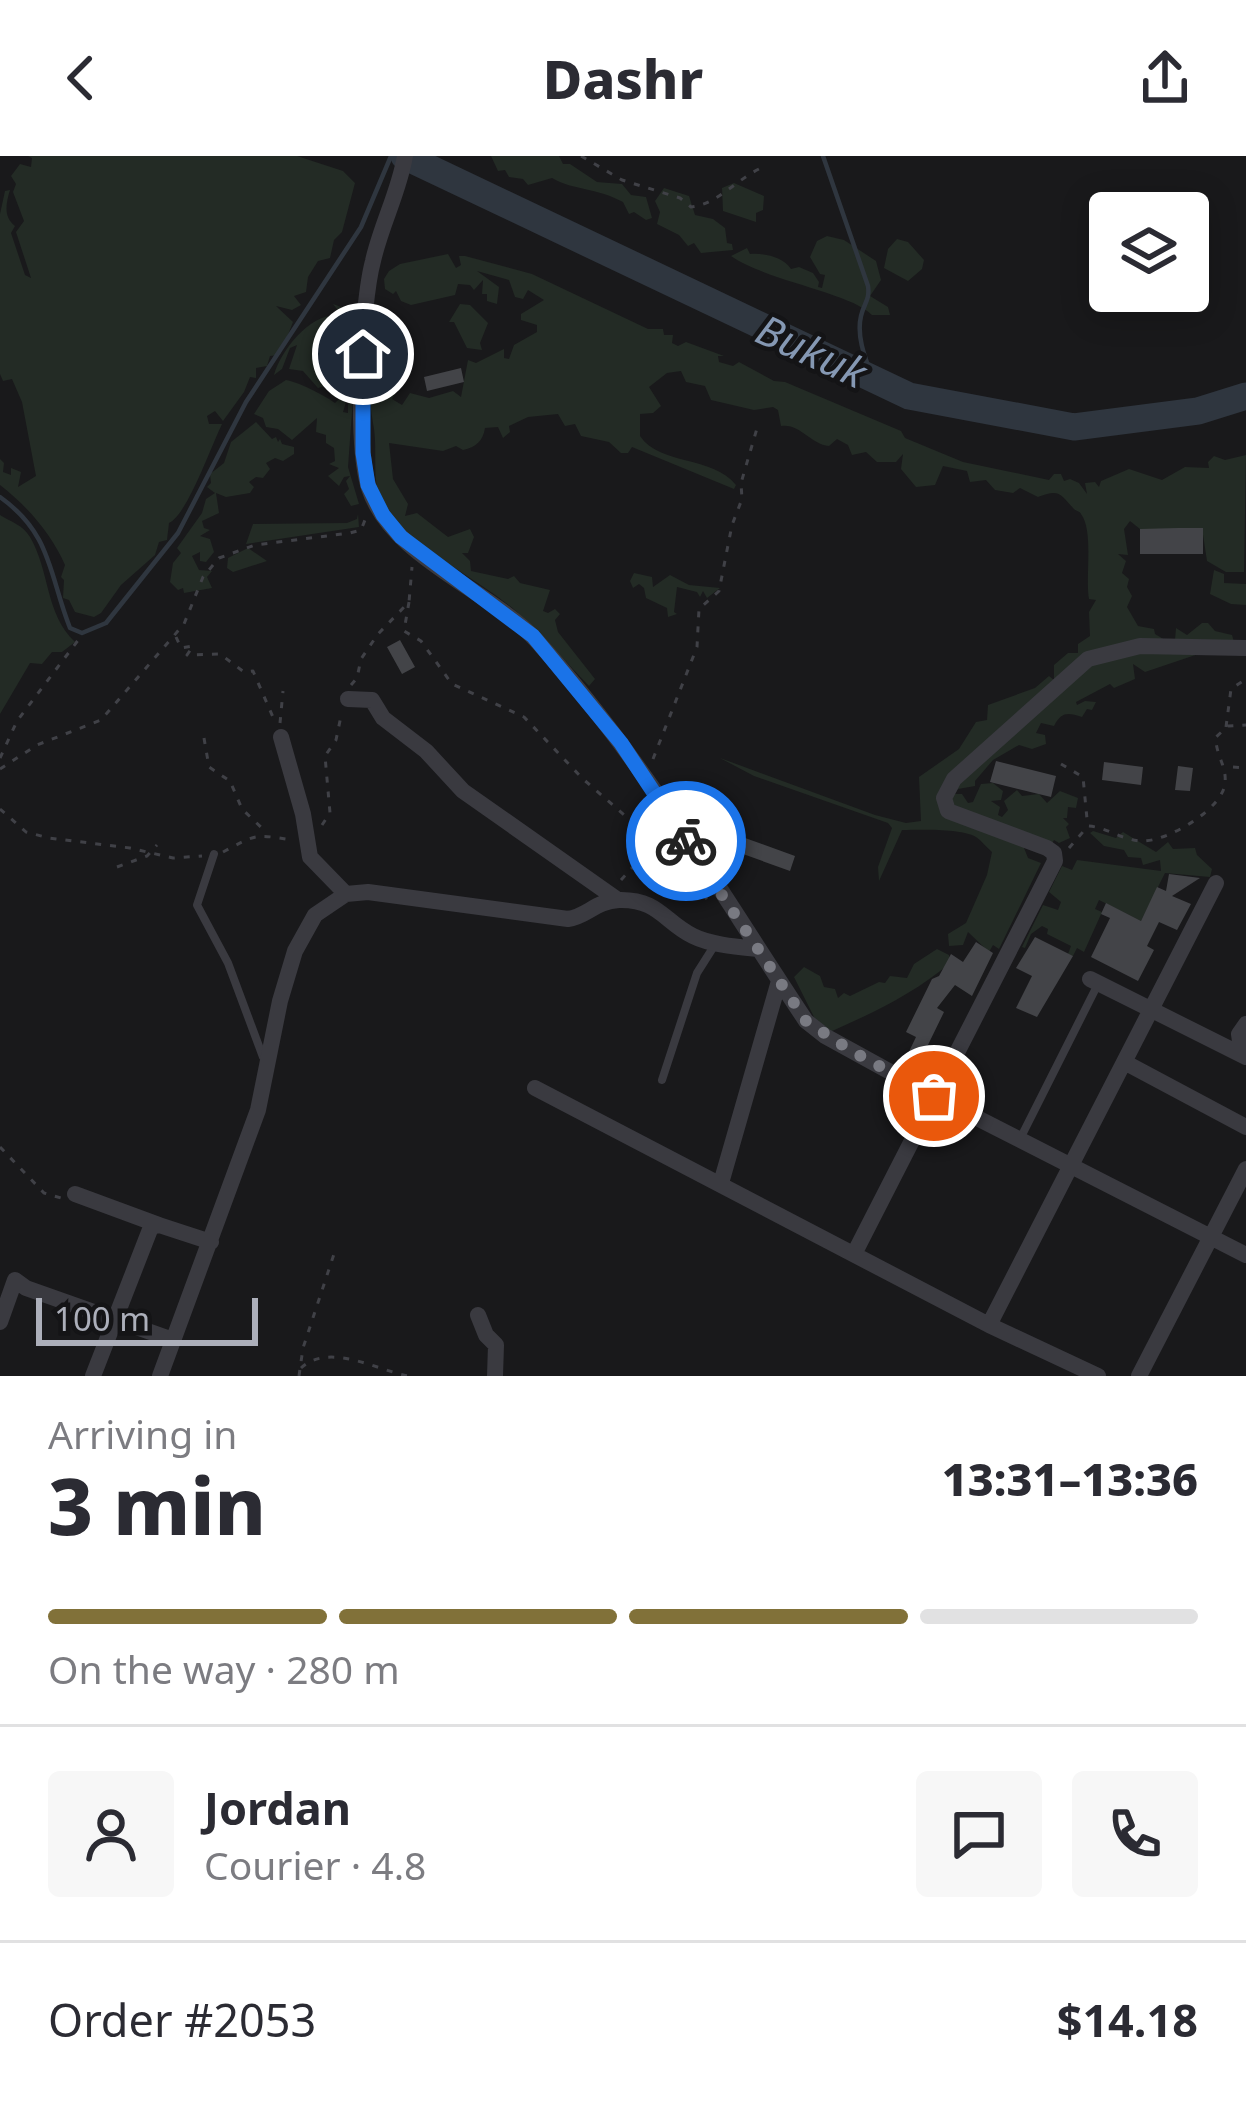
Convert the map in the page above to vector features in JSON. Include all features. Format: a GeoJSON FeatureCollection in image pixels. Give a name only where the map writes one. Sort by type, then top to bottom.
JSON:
{"type":"FeatureCollection","features":[{"type":"Feature","properties":{"kind":"street"},"geometry":{"type":"LineString","coordinates":[[405,156],[371,267],[363,354],[363,453],[374,501],[401,537],[533,636],[621,743],[806,1021],[934,1096],[1246,1255]]}},
{"type":"Feature","properties":{"kind":"street"},"geometry":{"type":"LineString","coordinates":[[854,1254],[1055,861],[1047,848],[948,811],[944,797],[954,779],[1088,658],[1140,646],[1246,648]]}},
{"type":"Feature","properties":{"kind":"street"},"geometry":{"type":"LineString","coordinates":[[348,699],[372,700],[382,718],[426,751],[463,791],[613,897],[663,911],[694,938],[758,949]]}},
{"type":"Feature","properties":{"kind":"street"},"geometry":{"type":"LineString","coordinates":[[281,736],[310,857],[346,894]]}},
{"type":"Feature","properties":{"kind":"street"},"geometry":{"type":"LineString","coordinates":[[989,1325],[1216,883]]}},
{"type":"Feature","properties":{"kind":"street"},"geometry":{"type":"LineString","coordinates":[[160,1376],[258,1110],[295,950],[315,915],[346,894],[368,892],[577,919],[613,897]]}},
{"type":"Feature","properties":{"kind":"street"},"geometry":{"type":"LineString","coordinates":[[721,1184],[779,981]]}},
{"type":"Feature","properties":{"kind":"street"},"geometry":{"type":"LineString","coordinates":[[1094,981],[1244,1056]]}},
{"type":"Feature","properties":{"kind":"street"},"geometry":{"type":"LineString","coordinates":[[1244,1056],[1239,1034],[1246,1024]]}},
{"type":"Feature","properties":{"kind":"street"},"geometry":{"type":"LineString","coordinates":[[1126,1063],[1246,1127]]}},
{"type":"Feature","properties":{"kind":"street"},"geometry":{"type":"LineString","coordinates":[[535,1088],[989,1325],[1097,1376]]}},
{"type":"Feature","properties":{"kind":"street"},"geometry":{"type":"LineString","coordinates":[[1139,1376],[1246,1169]]}},
{"type":"Feature","properties":{"kind":"street"},"geometry":{"type":"LineString","coordinates":[[75,1194],[211,1242]]}},
{"type":"Feature","properties":{"kind":"street"},"geometry":{"type":"LineString","coordinates":[[93,1376],[152,1224]]}},
{"type":"Feature","properties":{"kind":"street"},"geometry":{"type":"LineString","coordinates":[[0,1322],[15,1280],[173,1340]]}},
{"type":"Feature","properties":{"kind":"street"},"geometry":{"type":"LineString","coordinates":[[478,1315],[496,1346],[495,1376]]}},
{"type":"Feature","properties":{"kind":"lane"},"geometry":{"type":"LineString","coordinates":[[214,854],[197,904],[228,963],[266,1067]]}},
{"type":"Feature","properties":{"kind":"lane"},"geometry":{"type":"LineString","coordinates":[[662,1080],[697,973],[717,942]]}},
{"type":"Feature","properties":{"kind":"lane"},"geometry":{"type":"LineString","coordinates":[[1019,1140],[1094,981]]}},
{"type":"Feature","properties":{"kind":"path"},"geometry":{"type":"LineString","coordinates":[[581,156],[622,180],[680,197],[691,207],[706,205],[761,168]]}},
{"type":"Feature","properties":{"kind":"path"},"geometry":{"type":"LineString","coordinates":[[643,776],[661,744],[697,647],[699,609],[719,591],[758,425]]}},
{"type":"Feature","properties":{"kind":"path"},"geometry":{"type":"LineString","coordinates":[[0,770],[37,745],[101,720],[184,624],[203,577],[219,558],[255,545],[350,533],[365,526]]}},
{"type":"Feature","properties":{"kind":"path"},"geometry":{"type":"LineString","coordinates":[[409,602],[404,631],[421,641],[452,684],[524,717],[655,842],[720,913]]}},
{"type":"Feature","properties":{"kind":"path"},"geometry":{"type":"LineString","coordinates":[[175,635],[181,648],[193,646],[187,655],[220,654],[244,672],[253,671],[281,736]]}},
{"type":"Feature","properties":{"kind":"path"},"geometry":{"type":"LineString","coordinates":[[0,758],[17,722],[79,639]]}},
{"type":"Feature","properties":{"kind":"path"},"geometry":{"type":"LineString","coordinates":[[1087,819],[1092,826],[1125,838],[1151,840],[1216,806],[1226,774],[1216,737],[1226,727],[1232,689],[1246,679]]}},
{"type":"Feature","properties":{"kind":"path"},"geometry":{"type":"LineString","coordinates":[[281,736],[283,691]]}},
{"type":"Feature","properties":{"kind":"path"},"geometry":{"type":"LineString","coordinates":[[1228,716],[1244,725]]}},
{"type":"Feature","properties":{"kind":"path"},"geometry":{"type":"LineString","coordinates":[[1226,727],[1244,725]]}},
{"type":"Feature","properties":{"kind":"path"},"geometry":{"type":"LineString","coordinates":[[204,738],[208,767],[230,781],[242,809],[267,834]]}},
{"type":"Feature","properties":{"kind":"path"},"geometry":{"type":"LineString","coordinates":[[1055,861],[1073,846],[1087,819],[1083,777],[1060,764]]}},
{"type":"Feature","properties":{"kind":"path"},"geometry":{"type":"LineString","coordinates":[[1223,766],[1246,768]]}},
{"type":"Feature","properties":{"kind":"path"},"geometry":{"type":"LineString","coordinates":[[1226,774],[1233,767]]}},
{"type":"Feature","properties":{"kind":"path"},"geometry":{"type":"LineString","coordinates":[[2,812],[26,832],[173,858],[229,850],[248,836],[267,834],[305,842]]}},
{"type":"Feature","properties":{"kind":"path"},"geometry":{"type":"LineString","coordinates":[[1084,829],[1092,826]]}},
{"type":"Feature","properties":{"kind":"path"},"geometry":{"type":"LineString","coordinates":[[613,897],[655,842]]}},
{"type":"Feature","properties":{"kind":"path"},"geometry":{"type":"LineString","coordinates":[[117,867],[157,845]]}},
{"type":"Feature","properties":{"kind":"path"},"geometry":{"type":"LineString","coordinates":[[1,1148],[51,1198],[75,1194]]}},
{"type":"Feature","properties":{"kind":"path"},"geometry":{"type":"LineString","coordinates":[[300,1373],[303,1348],[334,1254]]}},
{"type":"Feature","properties":{"kind":"path"},"geometry":{"type":"LineString","coordinates":[[300,1373],[312,1359],[346,1358],[408,1376]]}},
{"type":"Feature","properties":{"kind":"shaded area"},"geometry":{"type":"Polygon","coordinates":[[[28,156],[297,156],[343,171],[355,183],[330,258],[318,261],[306,292],[294,296],[301,305],[292,310],[276,306],[293,322],[280,355],[270,356],[267,366],[256,368],[256,378],[250,377],[223,421],[215,411],[207,416],[209,424],[222,424],[191,495],[169,523],[167,540],[159,542],[155,555],[94,617],[75,612],[63,598],[65,565],[59,553],[37,521],[0,485],[0,459],[3,472],[11,475],[11,468],[21,472],[18,487],[36,476],[22,402],[12,379],[3,381],[0,374],[0,214],[5,191],[10,190],[7,214],[15,226],[11,233],[25,275],[31,278],[16,232],[24,221],[11,176],[20,164],[31,167],[28,156]]]}},
{"type":"Feature","properties":{"kind":"shaded area"},"geometry":{"type":"Polygon","coordinates":[[[491,156],[559,156],[563,164],[597,182],[622,184],[631,195],[646,197],[652,218],[629,214],[623,202],[613,197],[552,178],[528,185],[509,177],[505,170],[498,171],[491,156]]]}},
{"type":"Feature","properties":{"kind":"shaded area"},"geometry":{"type":"Polygon","coordinates":[[[734,183],[764,196],[756,222],[723,211],[722,188],[734,183]]]}},
{"type":"Feature","properties":{"kind":"shaded area"},"geometry":{"type":"Polygon","coordinates":[[[664,188],[689,196],[695,215],[725,228],[733,250],[701,253],[694,243],[688,246],[679,235],[657,224],[660,212],[655,201],[664,188]]]}},
{"type":"Feature","properties":{"kind":"shaded area"},"geometry":{"type":"Polygon","coordinates":[[[827,236],[844,240],[876,261],[881,280],[870,296],[888,307],[890,315],[872,315],[847,300],[765,273],[731,256],[747,248],[750,254],[773,257],[791,269],[813,273],[822,288],[825,275],[810,257],[817,241],[827,236]]]}},
{"type":"Feature","properties":{"kind":"shaded area"},"geometry":{"type":"Polygon","coordinates":[[[897,239],[908,242],[924,260],[922,269],[908,281],[884,268],[888,249],[897,239]]]}},
{"type":"Feature","properties":{"kind":"shaded area"},"geometry":{"type":"Polygon","coordinates":[[[448,254],[456,268],[461,265],[459,256],[465,256],[532,274],[648,329],[663,329],[678,346],[686,342],[724,356],[718,356],[719,362],[733,366],[739,362],[963,462],[1049,480],[1061,474],[1064,481],[1079,483],[1087,494],[1085,483],[1095,482],[1099,487],[1101,481],[1129,469],[1162,480],[1185,467],[1209,468],[1214,456],[1225,460],[1246,455],[1244,572],[1226,572],[1207,561],[1202,528],[1155,535],[1152,529],[1140,529],[1130,521],[1124,529],[1128,555],[1118,554],[1126,561],[1122,573],[1129,579],[1132,596],[1127,607],[1138,626],[1175,640],[1176,628],[1187,635],[1208,623],[1215,631],[1232,635],[1234,642],[1145,672],[1133,664],[1135,679],[1114,688],[1110,684],[1076,702],[1096,702],[1082,717],[1066,714],[1054,726],[1041,723],[1036,733],[1045,735],[1046,744],[1032,749],[1019,745],[993,760],[975,786],[955,794],[973,802],[981,784],[993,783],[1003,791],[1001,800],[991,801],[1000,807],[1002,817],[1008,810],[1004,801],[1017,790],[1022,796],[1039,794],[1047,803],[1060,791],[1078,798],[1076,808],[1068,807],[1067,818],[1063,818],[1069,824],[1070,838],[1054,840],[1050,847],[1024,848],[1028,858],[1041,863],[999,949],[993,945],[989,952],[968,932],[963,945],[949,946],[948,934],[966,923],[987,875],[992,852],[976,837],[902,830],[879,881],[878,867],[892,828],[888,823],[754,776],[720,758],[875,815],[906,823],[921,821],[919,777],[959,749],[976,722],[987,720],[988,705],[1035,688],[1049,676],[1054,680],[1054,665],[1068,653],[1078,653],[1078,644],[1090,636],[1089,612],[1096,600],[1089,599],[1087,532],[1080,513],[1059,494],[1038,497],[1020,488],[1013,493],[995,490],[986,480],[970,482],[967,471],[943,466],[935,485],[916,487],[901,469],[903,454],[896,462],[877,462],[866,452],[852,455],[848,445],[837,439],[829,446],[822,444],[781,426],[773,407],[754,410],[711,400],[705,386],[686,382],[681,371],[667,373],[649,387],[661,406],[653,413],[640,414],[640,436],[660,452],[714,469],[736,485],[734,489],[632,447],[621,453],[609,442],[581,436],[575,424],[565,426],[558,414],[528,417],[509,426],[503,438],[498,427],[485,428],[478,443],[463,450],[389,443],[393,479],[408,504],[405,516],[417,513],[448,537],[470,529],[474,537],[468,553],[462,553],[471,571],[508,579],[514,576],[520,583],[550,590],[543,611],[555,609],[560,614],[555,620],[558,632],[595,679],[589,686],[518,613],[402,528],[379,495],[370,393],[378,366],[373,353],[382,350],[396,361],[404,380],[392,399],[402,405],[410,393],[429,398],[453,391],[461,397],[468,360],[476,363],[504,349],[504,358],[509,359],[514,345],[537,332],[537,325],[521,320],[521,314],[544,300],[528,290],[523,299],[515,297],[509,280],[477,271],[499,287],[497,304],[482,294],[483,280],[474,290],[458,284],[455,295],[411,305],[401,301],[396,291],[385,289],[384,279],[400,264],[448,254]]]}},
{"type":"Feature","properties":{"kind":"shaded area"},"geometry":{"type":"Polygon","coordinates":[[[333,304],[352,311],[344,314],[352,322],[349,325],[342,317],[343,334],[330,335],[321,345],[333,358],[325,374],[331,377],[328,385],[318,388],[303,371],[289,369],[297,345],[290,348],[282,369],[274,375],[284,354],[300,333],[320,319],[342,316],[333,304]]]}},
{"type":"Feature","properties":{"kind":"shaded area"},"geometry":{"type":"Polygon","coordinates":[[[460,304],[470,305],[488,323],[482,350],[467,348],[454,322],[449,322],[460,304]]]}},
{"type":"Feature","properties":{"kind":"shaded area"},"geometry":{"type":"Polygon","coordinates":[[[340,339],[352,339],[353,391],[348,392],[351,396],[344,395],[343,412],[348,413],[353,398],[348,467],[359,504],[351,506],[344,494],[350,476],[339,486],[328,476],[339,468],[329,464],[335,461],[334,448],[326,443],[326,435],[316,432],[317,418],[292,440],[266,427],[263,418],[254,414],[269,391],[286,380],[335,403],[339,399],[331,395],[342,387],[340,339]]]}},
{"type":"Feature","properties":{"kind":"shaded area"},"geometry":{"type":"Polygon","coordinates":[[[256,422],[272,439],[294,447],[294,454],[266,463],[270,469],[263,478],[249,482],[254,487],[250,493],[226,497],[216,493],[219,513],[202,521],[210,530],[200,536],[210,539],[214,552],[206,562],[200,561],[200,552],[192,556],[199,570],[212,571],[207,577],[212,588],[184,593],[170,582],[173,563],[181,553],[177,548],[202,513],[206,499],[215,493],[207,487],[210,474],[224,463],[231,442],[256,422]]]}},
{"type":"Feature","properties":{"kind":"shaded area"},"geometry":{"type":"Polygon","coordinates":[[[358,514],[359,527],[246,544],[253,524],[347,523],[358,514]]]}},
{"type":"Feature","properties":{"kind":"shaded area"},"geometry":{"type":"Polygon","coordinates":[[[0,515],[30,537],[58,619],[75,642],[62,652],[52,652],[42,664],[30,663],[0,714],[0,515]]]}},
{"type":"Feature","properties":{"kind":"shaded area"},"geometry":{"type":"Polygon","coordinates":[[[248,548],[267,561],[233,572],[227,568],[228,558],[248,548]]]}},
{"type":"Feature","properties":{"kind":"shaded area"},"geometry":{"type":"Polygon","coordinates":[[[1214,570],[1224,574],[1224,583],[1246,584],[1246,605],[1210,594],[1214,570]]]}},
{"type":"Feature","properties":{"kind":"shaded area"},"geometry":{"type":"Polygon","coordinates":[[[634,573],[652,577],[653,587],[670,575],[689,585],[720,588],[707,598],[703,591],[700,597],[677,587],[677,614],[668,617],[667,608],[646,598],[644,588],[639,584],[633,588],[634,573]]]}},
{"type":"Feature","properties":{"kind":"shaded area"},"geometry":{"type":"Polygon","coordinates":[[[1123,832],[1156,852],[1168,842],[1173,849],[1195,848],[1212,869],[1210,877],[1165,873],[1141,921],[1099,900],[1095,909],[1102,912],[1084,952],[1077,948],[1073,956],[1068,954],[1071,946],[1047,934],[1042,926],[1022,947],[1043,905],[1058,910],[1061,902],[1049,892],[1062,866],[1072,870],[1077,860],[1161,871],[1160,860],[1143,865],[1141,858],[1104,846],[1090,833],[1116,838],[1123,832]]]}},
{"type":"Feature","properties":{"kind":"shaded area"},"geometry":{"type":"Polygon","coordinates":[[[937,949],[949,955],[950,963],[937,974],[893,1002],[830,1032],[814,1017],[794,977],[804,967],[820,976],[824,987],[835,989],[838,998],[844,993],[850,996],[885,983],[890,976],[907,978],[914,964],[937,949]]]}},
{"type":"Feature","properties":{"kind":"building"},"geometry":{"type":"Polygon","coordinates":[[[461,368],[464,382],[427,391],[424,377],[461,368]]]}},
{"type":"Feature","properties":{"kind":"building"},"geometry":{"type":"Polygon","coordinates":[[[1203,528],[1203,554],[1140,554],[1140,529],[1203,528]]]}},
{"type":"Feature","properties":{"kind":"building"},"geometry":{"type":"Polygon","coordinates":[[[400,640],[415,667],[402,674],[387,647],[400,640]]]}},
{"type":"Feature","properties":{"kind":"building"},"geometry":{"type":"Polygon","coordinates":[[[996,761],[1056,776],[1051,797],[990,782],[996,761]]]}},
{"type":"Feature","properties":{"kind":"building"},"geometry":{"type":"Polygon","coordinates":[[[1104,762],[1143,767],[1141,785],[1102,780],[1104,762]]]}},
{"type":"Feature","properties":{"kind":"building"},"geometry":{"type":"Polygon","coordinates":[[[1178,766],[1193,768],[1190,791],[1175,790],[1178,766]]]}},
{"type":"Feature","properties":{"kind":"building"},"geometry":{"type":"Polygon","coordinates":[[[734,834],[795,856],[790,871],[729,849],[734,834]]]}},
{"type":"Feature","properties":{"kind":"building"},"geometry":{"type":"Polygon","coordinates":[[[1169,874],[1200,878],[1172,896],[1191,904],[1177,930],[1159,922],[1147,946],[1154,950],[1138,981],[1091,957],[1110,918],[1101,914],[1106,903],[1141,921],[1157,887],[1166,891],[1169,874]]]}},
{"type":"Feature","properties":{"kind":"building"},"geometry":{"type":"Polygon","coordinates":[[[1035,937],[1073,956],[1037,1017],[1016,1008],[1032,976],[1016,968],[1035,937]]]}},
{"type":"Feature","properties":{"kind":"building"},"geometry":{"type":"Polygon","coordinates":[[[976,942],[993,953],[972,996],[955,985],[937,1008],[944,1012],[926,1049],[937,1054],[926,1077],[903,1064],[916,1037],[906,1032],[932,979],[939,976],[951,954],[963,962],[976,942]]]}},
{"type":"Feature","properties":{"kind":"waterway"},"geometry":{"type":"LineString","coordinates":[[0,497],[39,541],[70,628],[82,633],[106,623],[178,533],[246,402],[361,227],[391,156]]}},
{"type":"Feature","properties":{"kind":"waterway","name":"Bukuk"},"geometry":{"type":"LineString","coordinates":[[404,156],[909,396],[1074,427],[1198,411],[1246,396]]}},
{"type":"Feature","properties":{"kind":"waterway"},"geometry":{"type":"LineString","coordinates":[[823,156],[868,286],[860,332],[873,379]]}},
{"type":"Feature","properties":{"kind":"way so far"},"geometry":{"type":"LineString","coordinates":[[686,841],[806,1021],[934,1096]]}},
{"type":"Feature","properties":{"kind":"route"},"geometry":{"type":"LineString","coordinates":[[363,354],[363,453],[368,485],[383,515],[401,537],[533,636],[621,743],[686,841]]}}]}
